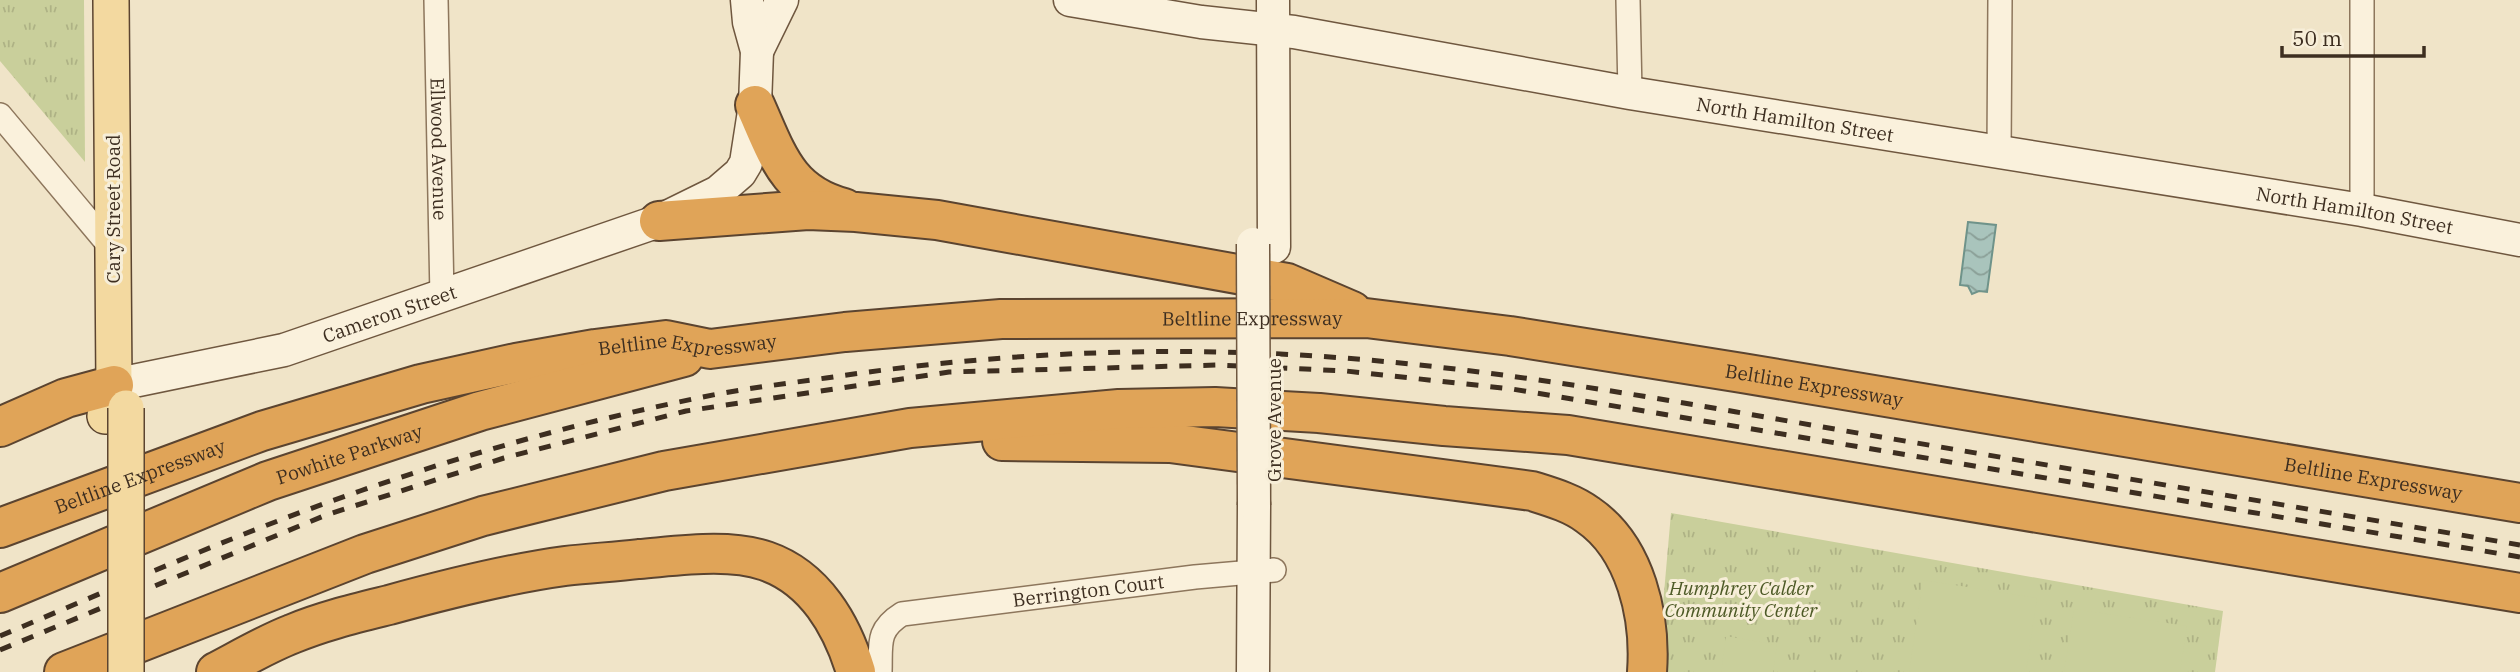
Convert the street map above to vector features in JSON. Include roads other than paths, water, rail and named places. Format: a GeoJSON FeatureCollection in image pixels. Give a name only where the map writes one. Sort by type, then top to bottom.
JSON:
{"type":"FeatureCollection","features":[{"type":"Feature","properties":{"kind":"highway"},"geometry":{"type":"LineString","coordinates":[[755,105],[781,163],[792,178],[818,199],[856,212]]}},
{"type":"Feature","properties":{"kind":"highway"},"geometry":{"type":"LineString","coordinates":[[659,221],[808,210],[937,220],[1287,283],[1366,318]]}},
{"type":"Feature","properties":{"kind":"highway","name":"Beltline Expressway"},"geometry":{"type":"LineString","coordinates":[[0,528],[262,432],[421,384],[516,363],[666,340],[710,349],[845,332],[1001,319],[1366,318],[1510,336],[1742,373],[2520,503]]}},
{"type":"Feature","properties":{"kind":"highway","name":"Powhite Parkway"},"geometry":{"type":"LineString","coordinates":[[0,593],[268,481],[480,411],[710,349]]}},
{"type":"Feature","properties":{"kind":"highway"},"geometry":{"type":"LineString","coordinates":[[0,427],[66,398],[115,403]]}},
{"type":"Feature","properties":{"kind":"highway"},"geometry":{"type":"LineString","coordinates":[[64,672],[365,554],[483,516],[664,471],[910,428],[1119,409],[1215,407],[1319,413],[1568,435],[2520,593]]}},
{"type":"Feature","properties":{"kind":"highway"},"geometry":{"type":"LineString","coordinates":[[910,428],[1008,442],[1170,443],[1532,491],[1587,514],[1607,532],[1624,558],[1638,587],[1646,616],[1648,671]]}},
{"type":"Feature","properties":{"kind":"highway"},"geometry":{"type":"LineString","coordinates":[[192,672],[231,665],[292,634],[440,591],[578,565],[684,555],[734,555],[765,560],[789,572],[827,607],[841,632],[856,672]]}},
{"type":"Feature","properties":{"kind":"main road","name":"Cary Street Road"},"geometry":{"type":"LineString","coordinates":[[111,0],[115,403]]}},
{"type":"Feature","properties":{"kind":"main road"},"geometry":{"type":"LineString","coordinates":[[103,672],[115,403]]}},
{"type":"Feature","properties":{"kind":"main road"},"geometry":{"type":"LineString","coordinates":[[115,403],[125,672]]}},
{"type":"Feature","properties":{"kind":"street","name":"Ellwood Avenue"},"geometry":{"type":"LineString","coordinates":[[436,0],[442,296]]}},
{"type":"Feature","properties":{"kind":"street"},"geometry":{"type":"LineString","coordinates":[[747,0],[749,22],[757,51]]}},
{"type":"Feature","properties":{"kind":"street"},"geometry":{"type":"LineString","coordinates":[[757,51],[782,0]]}},
{"type":"Feature","properties":{"kind":"street","name":"North Hamilton Street"},"geometry":{"type":"LineString","coordinates":[[1070,0],[1201,22],[1263,14],[1630,93],[2362,210],[2520,240]]}},
{"type":"Feature","properties":{"kind":"street"},"geometry":{"type":"LineString","coordinates":[[1628,0],[1630,93]]}},
{"type":"Feature","properties":{"kind":"street"},"geometry":{"type":"LineString","coordinates":[[2000,0],[2000,153]]}},
{"type":"Feature","properties":{"kind":"street"},"geometry":{"type":"LineString","coordinates":[[2362,0],[2362,210]]}},
{"type":"Feature","properties":{"kind":"street","name":"Grove Avenue"},"geometry":{"type":"LineString","coordinates":[[1263,14],[1264,571],[1275,672]]}},
{"type":"Feature","properties":{"kind":"street","name":"Cameron Street"},"geometry":{"type":"LineString","coordinates":[[115,403],[284,350],[659,221],[718,192],[740,173],[750,150],[757,51]]}},
{"type":"Feature","properties":{"kind":"street"},"geometry":{"type":"LineString","coordinates":[[0,115],[113,250]]}},
{"type":"Feature","properties":{"kind":"street","name":"Grove Avenue"},"geometry":{"type":"LineString","coordinates":[[1252,672],[1264,571]]}},
{"type":"Feature","properties":{"kind":"street","name":"Berrington Court"},"geometry":{"type":"LineString","coordinates":[[880,672],[881,635],[889,622],[902,614],[1195,577],[1264,571]]}},
{"type":"Feature","properties":{"kind":"water"},"geometry":{"type":"Polygon","coordinates":[[[1968,222],[1996,225],[1987,292],[1972,294],[1968,286],[1960,285],[1968,222]]]}},
{"type":"Feature","properties":{"kind":"railway"},"geometry":{"type":"LineString","coordinates":[[0,636],[179,560],[314,507],[527,439],[655,407],[762,387],[951,362],[1077,354],[1267,353],[1399,363],[1537,380],[1675,401],[2520,545]]}},
{"type":"Feature","properties":{"kind":"railway"},"geometry":{"type":"LineString","coordinates":[[0,650],[326,515],[504,458],[686,411],[949,372],[1218,365],[1346,371],[1512,389],[2520,557]]}},
{"type":"Feature","properties":{"kind":"park label","name":"Humphrey Calder Community Center"},"geometry":{"type":"Point","coordinates":[1741,599]}}]}
